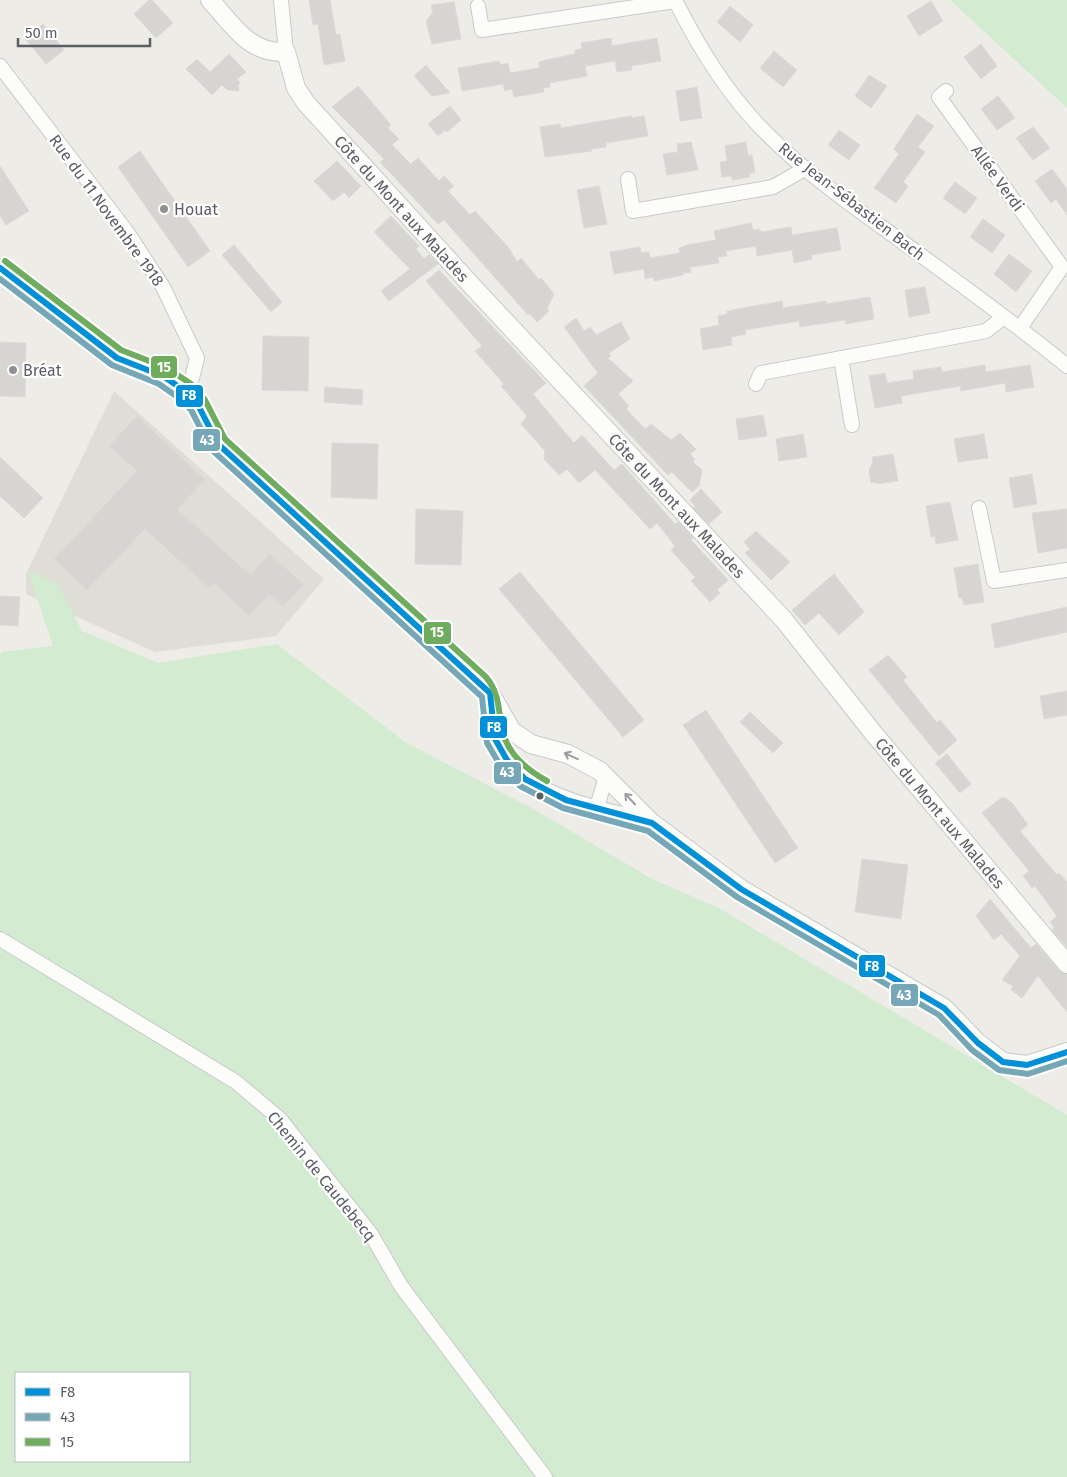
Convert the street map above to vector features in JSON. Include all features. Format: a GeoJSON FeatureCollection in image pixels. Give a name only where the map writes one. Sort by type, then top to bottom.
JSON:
{"type":"FeatureCollection","features":[{"type":"Feature","properties":{"kind":"street"},"geometry":{"type":"LineString","coordinates":[[210,0],[259,49],[269,52],[286,52],[281,0]]}},
{"type":"Feature","properties":{"kind":"street"},"geometry":{"type":"LineString","coordinates":[[478,6],[482,30],[675,0]]}},
{"type":"Feature","properties":{"kind":"street","name":"Rue Jean-Sébastien Bach"},"geometry":{"type":"LineString","coordinates":[[675,0],[716,73],[752,118],[806,168],[854,207],[1020,328],[1067,366]]}},
{"type":"Feature","properties":{"kind":"street","name":"Côte du Mont aux Malades"},"geometry":{"type":"LineString","coordinates":[[286,52],[296,88],[306,103],[473,287],[784,620],[874,734],[1067,964]]}},
{"type":"Feature","properties":{"kind":"street","name":"Rue du 11 Novembre 1918"},"geometry":{"type":"LineString","coordinates":[[0,66],[127,232],[163,287],[197,358],[192,378],[185,391]]}},
{"type":"Feature","properties":{"kind":"street","name":"Allée Verdi"},"geometry":{"type":"LineString","coordinates":[[946,91],[939,97],[1064,266],[1020,328]]}},
{"type":"Feature","properties":{"kind":"street"},"geometry":{"type":"LineString","coordinates":[[628,179],[633,211],[773,187],[806,168]]}},
{"type":"Feature","properties":{"kind":"street"},"geometry":{"type":"LineString","coordinates":[[0,268],[117,358],[158,373],[185,391],[198,404],[218,444],[464,667],[490,693],[512,731],[531,744],[568,754],[606,777],[652,823],[741,889],[944,1008],[978,1043],[1003,1062],[1027,1065],[1067,1052]]}},
{"type":"Feature","properties":{"kind":"street"},"geometry":{"type":"LineString","coordinates":[[756,384],[760,373],[986,331],[1004,317]]}},
{"type":"Feature","properties":{"kind":"street"},"geometry":{"type":"LineString","coordinates":[[841,358],[852,425]]}},
{"type":"Feature","properties":{"kind":"street"},"geometry":{"type":"LineString","coordinates":[[979,508],[994,581],[1067,570]]}},
{"type":"Feature","properties":{"kind":"street"},"geometry":{"type":"LineString","coordinates":[[490,693],[495,739],[507,760],[525,779],[543,790],[566,800],[596,810],[652,823]]}},
{"type":"Feature","properties":{"kind":"street"},"geometry":{"type":"LineString","coordinates":[[596,810],[606,777]]}},
{"type":"Feature","properties":{"kind":"street","name":"Chemin de Caudebecq"},"geometry":{"type":"LineString","coordinates":[[0,939],[236,1082],[280,1119],[370,1234],[401,1286],[545,1477]]}},
{"type":"Feature","properties":{"kind":"shaded area"},"geometry":{"type":"Polygon","coordinates":[[[114,391],[324,579],[276,636],[155,652],[26,594],[26,574],[114,391]]]}},
{"type":"Feature","properties":{"kind":"green space"},"geometry":{"type":"Polygon","coordinates":[[[950,0],[1067,0],[1067,108],[950,0]]]}},
{"type":"Feature","properties":{"kind":"green space"},"geometry":{"type":"Polygon","coordinates":[[[28,571],[57,584],[82,631],[158,663],[277,644],[405,742],[535,810],[652,879],[717,907],[1067,1115],[1067,1477],[0,1477],[1,652],[53,646],[28,571]]]}},
{"type":"Feature","properties":{"kind":"building"},"geometry":{"type":"Polygon","coordinates":[[[149,0],[152,0],[173,23],[156,38],[134,14],[149,0]]]}},
{"type":"Feature","properties":{"kind":"building"},"geometry":{"type":"Polygon","coordinates":[[[309,0],[330,0],[336,35],[340,34],[345,61],[324,65],[318,24],[313,25],[309,0]]]}},
{"type":"Feature","properties":{"kind":"building"},"geometry":{"type":"Polygon","coordinates":[[[931,1],[943,21],[919,36],[907,16],[931,1]]]}},
{"type":"Feature","properties":{"kind":"building"},"geometry":{"type":"Polygon","coordinates":[[[454,2],[461,39],[432,44],[426,21],[433,12],[431,5],[454,2]]]}},
{"type":"Feature","properties":{"kind":"building"},"geometry":{"type":"Polygon","coordinates":[[[730,6],[753,25],[740,42],[717,22],[730,6]]]}},
{"type":"Feature","properties":{"kind":"building"},"geometry":{"type":"Polygon","coordinates":[[[43,24],[64,50],[46,64],[25,38],[43,24]]]}},
{"type":"Feature","properties":{"kind":"building"},"geometry":{"type":"Polygon","coordinates":[[[611,38],[612,46],[657,38],[661,61],[631,66],[632,70],[617,72],[615,61],[585,66],[587,76],[550,83],[550,87],[543,88],[544,92],[514,97],[512,89],[505,91],[503,84],[462,91],[458,68],[499,61],[501,65],[508,63],[510,73],[539,68],[539,62],[575,54],[575,50],[582,49],[581,43],[611,38]]]}},
{"type":"Feature","properties":{"kind":"building"},"geometry":{"type":"Polygon","coordinates":[[[981,44],[997,66],[981,79],[964,57],[981,44]]]}},
{"type":"Feature","properties":{"kind":"building"},"geometry":{"type":"Polygon","coordinates":[[[774,51],[797,70],[783,87],[760,68],[774,51]]]}},
{"type":"Feature","properties":{"kind":"building"},"geometry":{"type":"Polygon","coordinates":[[[229,54],[246,72],[237,79],[240,83],[238,85],[239,91],[227,90],[222,85],[212,95],[186,69],[197,59],[210,72],[229,54]]]}},
{"type":"Feature","properties":{"kind":"building"},"geometry":{"type":"Polygon","coordinates":[[[426,65],[450,93],[432,96],[414,76],[426,65]]]}},
{"type":"Feature","properties":{"kind":"building"},"geometry":{"type":"Polygon","coordinates":[[[869,75],[887,86],[871,108],[855,96],[869,75]]]}},
{"type":"Feature","properties":{"kind":"building"},"geometry":{"type":"Polygon","coordinates":[[[358,86],[391,125],[388,128],[399,139],[392,145],[411,164],[418,158],[439,181],[444,176],[454,186],[448,191],[470,215],[475,211],[509,248],[517,262],[521,258],[539,280],[541,278],[554,294],[547,309],[549,311],[537,322],[530,314],[528,315],[444,220],[438,224],[380,162],[384,159],[332,107],[358,86]]]}},
{"type":"Feature","properties":{"kind":"building"},"geometry":{"type":"Polygon","coordinates":[[[697,87],[702,118],[680,121],[676,91],[697,87]]]}},
{"type":"Feature","properties":{"kind":"building"},"geometry":{"type":"Polygon","coordinates":[[[998,96],[1015,118],[997,130],[981,109],[998,96]]]}},
{"type":"Feature","properties":{"kind":"building"},"geometry":{"type":"Polygon","coordinates":[[[450,106],[461,120],[447,132],[445,130],[438,136],[428,124],[450,106]]]}},
{"type":"Feature","properties":{"kind":"building"},"geometry":{"type":"Polygon","coordinates":[[[917,114],[934,126],[918,147],[925,152],[903,182],[908,186],[896,203],[874,188],[899,154],[894,149],[917,114]]]}},
{"type":"Feature","properties":{"kind":"building"},"geometry":{"type":"Polygon","coordinates":[[[631,116],[632,118],[644,116],[648,136],[606,143],[606,147],[591,149],[592,151],[545,157],[540,127],[560,124],[561,128],[631,116]]]}},
{"type":"Feature","properties":{"kind":"building"},"geometry":{"type":"Polygon","coordinates":[[[1033,127],[1050,148],[1033,160],[1016,138],[1033,127]]]}},
{"type":"Feature","properties":{"kind":"building"},"geometry":{"type":"Polygon","coordinates":[[[839,130],[860,145],[849,160],[828,145],[839,130]]]}},
{"type":"Feature","properties":{"kind":"building"},"geometry":{"type":"Polygon","coordinates":[[[691,142],[698,170],[667,175],[663,154],[678,152],[677,144],[691,142]]]}},
{"type":"Feature","properties":{"kind":"building"},"geometry":{"type":"Polygon","coordinates":[[[746,142],[748,156],[752,155],[755,173],[749,173],[750,177],[732,180],[732,176],[722,177],[720,162],[727,161],[725,146],[746,142]]]}},
{"type":"Feature","properties":{"kind":"building","name":"Houat"},"geometry":{"type":"Polygon","coordinates":[[[140,151],[210,251],[188,267],[118,167],[140,151]]]}},
{"type":"Feature","properties":{"kind":"building"},"geometry":{"type":"Polygon","coordinates":[[[337,161],[361,186],[349,198],[344,192],[333,201],[314,181],[337,161]]]}},
{"type":"Feature","properties":{"kind":"building"},"geometry":{"type":"Polygon","coordinates":[[[0,166],[29,211],[6,225],[0,216],[0,166]]]}},
{"type":"Feature","properties":{"kind":"building"},"geometry":{"type":"Polygon","coordinates":[[[1052,169],[1067,189],[1067,215],[1056,199],[1051,203],[1035,181],[1052,169]]]}},
{"type":"Feature","properties":{"kind":"building"},"geometry":{"type":"Polygon","coordinates":[[[955,182],[977,198],[965,214],[943,198],[955,182]]]}},
{"type":"Feature","properties":{"kind":"building"},"geometry":{"type":"Polygon","coordinates":[[[599,186],[607,224],[584,228],[577,190],[599,186]]]}},
{"type":"Feature","properties":{"kind":"building"},"geometry":{"type":"Polygon","coordinates":[[[391,216],[419,246],[416,249],[424,259],[429,255],[438,264],[389,301],[381,291],[410,269],[374,232],[391,216]]]}},
{"type":"Feature","properties":{"kind":"building"},"geometry":{"type":"Polygon","coordinates":[[[983,219],[1005,235],[992,253],[970,237],[983,219]]]}},
{"type":"Feature","properties":{"kind":"building"},"geometry":{"type":"Polygon","coordinates":[[[751,223],[753,230],[760,229],[761,232],[791,227],[792,235],[837,228],[841,250],[811,255],[812,259],[794,263],[792,250],[757,256],[756,246],[726,251],[727,256],[718,257],[719,263],[690,267],[691,272],[654,281],[653,277],[645,279],[644,269],[614,274],[610,252],[640,247],[641,253],[649,252],[650,258],[680,253],[679,248],[687,245],[716,240],[714,231],[751,223]]]}},
{"type":"Feature","properties":{"kind":"building"},"geometry":{"type":"Polygon","coordinates":[[[234,245],[282,302],[271,312],[222,255],[234,245]]]}},
{"type":"Feature","properties":{"kind":"building"},"geometry":{"type":"Polygon","coordinates":[[[1009,254],[1032,271],[1016,292],[994,274],[1009,254]]]}},
{"type":"Feature","properties":{"kind":"building"},"geometry":{"type":"Polygon","coordinates":[[[439,270],[546,383],[533,394],[574,443],[582,435],[614,470],[622,464],[675,524],[678,522],[693,538],[691,540],[728,580],[717,590],[720,593],[710,602],[691,581],[695,577],[671,550],[675,546],[657,523],[650,529],[595,470],[579,483],[567,469],[559,475],[544,459],[545,451],[521,424],[527,416],[501,386],[504,384],[475,351],[482,346],[426,281],[439,270]]]}},
{"type":"Feature","properties":{"kind":"building"},"geometry":{"type":"Polygon","coordinates":[[[925,287],[930,313],[909,317],[905,290],[925,287]]]}},
{"type":"Feature","properties":{"kind":"building"},"geometry":{"type":"Polygon","coordinates":[[[870,297],[874,319],[846,324],[845,320],[800,327],[799,321],[745,330],[746,334],[731,337],[732,345],[703,350],[700,329],[719,325],[718,316],[727,314],[727,311],[782,301],[783,308],[826,301],[826,304],[870,297]]]}},
{"type":"Feature","properties":{"kind":"building"},"geometry":{"type":"Polygon","coordinates":[[[576,318],[584,331],[590,327],[596,335],[621,322],[630,339],[609,353],[611,356],[608,358],[633,381],[618,394],[629,406],[626,409],[645,429],[651,424],[671,440],[680,433],[696,449],[690,454],[695,460],[693,462],[702,470],[699,486],[692,492],[672,472],[668,475],[584,386],[598,373],[564,327],[576,318]]]}},
{"type":"Feature","properties":{"kind":"building"},"geometry":{"type":"Polygon","coordinates":[[[263,336],[309,337],[308,391],[262,390],[263,336]]]}},
{"type":"Feature","properties":{"kind":"building","name":"Bréat"},"geometry":{"type":"Polygon","coordinates":[[[0,342],[26,343],[25,397],[0,396],[0,342]]]}},
{"type":"Feature","properties":{"kind":"building"},"geometry":{"type":"Polygon","coordinates":[[[985,365],[986,372],[1030,365],[1034,387],[1006,392],[1005,383],[961,391],[960,386],[901,396],[902,403],[875,408],[869,376],[885,373],[887,383],[914,379],[913,371],[941,367],[942,372],[985,365]]]}},
{"type":"Feature","properties":{"kind":"building"},"geometry":{"type":"Polygon","coordinates":[[[325,387],[363,390],[362,405],[324,402],[325,387]]]}},
{"type":"Feature","properties":{"kind":"building"},"geometry":{"type":"Polygon","coordinates":[[[763,415],[767,436],[739,440],[736,419],[763,415]]]}},
{"type":"Feature","properties":{"kind":"building"},"geometry":{"type":"Polygon","coordinates":[[[137,416],[205,480],[177,509],[250,575],[270,554],[304,585],[283,606],[270,594],[249,616],[214,583],[209,588],[145,529],[87,590],[54,559],[137,471],[109,446],[137,416]]]}},
{"type":"Feature","properties":{"kind":"building"},"geometry":{"type":"Polygon","coordinates":[[[803,434],[807,457],[779,461],[776,439],[803,434]]]}},
{"type":"Feature","properties":{"kind":"building"},"geometry":{"type":"Polygon","coordinates":[[[984,434],[988,458],[958,462],[954,439],[984,434]]]}},
{"type":"Feature","properties":{"kind":"building"},"geometry":{"type":"Polygon","coordinates":[[[332,443],[378,444],[377,499],[331,497],[332,443]]]}},
{"type":"Feature","properties":{"kind":"building"},"geometry":{"type":"Polygon","coordinates":[[[893,454],[898,481],[871,483],[869,470],[873,462],[872,457],[893,454]]]}},
{"type":"Feature","properties":{"kind":"building"},"geometry":{"type":"Polygon","coordinates":[[[0,457],[43,498],[24,518],[0,496],[0,457]]]}},
{"type":"Feature","properties":{"kind":"building"},"geometry":{"type":"Polygon","coordinates":[[[1032,474],[1037,504],[1014,508],[1009,478],[1032,474]]]}},
{"type":"Feature","properties":{"kind":"building"},"geometry":{"type":"Polygon","coordinates":[[[701,489],[722,512],[709,524],[693,508],[695,506],[690,500],[701,489]]]}},
{"type":"Feature","properties":{"kind":"building"},"geometry":{"type":"Polygon","coordinates":[[[950,502],[958,540],[936,544],[935,536],[931,537],[926,506],[950,502]]]}},
{"type":"Feature","properties":{"kind":"building"},"geometry":{"type":"Polygon","coordinates":[[[416,509],[463,511],[461,565],[415,564],[416,509]]]}},
{"type":"Feature","properties":{"kind":"building"},"geometry":{"type":"Polygon","coordinates":[[[1067,509],[1067,548],[1038,553],[1032,513],[1067,509]]]}},
{"type":"Feature","properties":{"kind":"building"},"geometry":{"type":"Polygon","coordinates":[[[756,531],[790,562],[771,580],[745,553],[750,549],[744,542],[756,531]]]}},
{"type":"Feature","properties":{"kind":"building"},"geometry":{"type":"Polygon","coordinates":[[[978,564],[984,602],[964,605],[962,598],[959,598],[954,568],[978,564]]]}},
{"type":"Feature","properties":{"kind":"building"},"geometry":{"type":"Polygon","coordinates":[[[520,572],[644,720],[623,737],[499,589],[520,572]]]}},
{"type":"Feature","properties":{"kind":"building"},"geometry":{"type":"Polygon","coordinates":[[[834,574],[864,612],[839,635],[819,613],[805,625],[792,610],[834,574]]]}},
{"type":"Feature","properties":{"kind":"building"},"geometry":{"type":"Polygon","coordinates":[[[0,596],[20,597],[18,626],[0,625],[0,596]]]}},
{"type":"Feature","properties":{"kind":"building"},"geometry":{"type":"Polygon","coordinates":[[[1067,607],[1067,632],[995,648],[991,624],[1067,607]]]}},
{"type":"Feature","properties":{"kind":"building"},"geometry":{"type":"Polygon","coordinates":[[[888,655],[907,677],[903,680],[937,723],[940,720],[957,740],[939,756],[869,670],[888,655]]]}},
{"type":"Feature","properties":{"kind":"building"},"geometry":{"type":"Polygon","coordinates":[[[1067,691],[1067,715],[1044,719],[1040,696],[1067,691]]]}},
{"type":"Feature","properties":{"kind":"building"},"geometry":{"type":"Polygon","coordinates":[[[706,710],[798,848],[775,863],[683,725],[706,710]]]}},
{"type":"Feature","properties":{"kind":"building"},"geometry":{"type":"Polygon","coordinates":[[[750,712],[783,743],[773,753],[740,722],[750,712]]]}},
{"type":"Feature","properties":{"kind":"building"},"geometry":{"type":"Polygon","coordinates":[[[947,754],[971,784],[960,793],[935,763],[947,754]]]}},
{"type":"Feature","properties":{"kind":"building"},"geometry":{"type":"Polygon","coordinates":[[[1001,798],[1006,798],[1013,804],[1028,825],[1020,831],[1057,875],[1059,873],[1067,882],[1067,947],[1052,930],[1055,928],[1050,922],[1057,916],[1035,886],[1032,888],[1023,876],[1029,871],[982,813],[1001,798]]]}},
{"type":"Feature","properties":{"kind":"building"},"geometry":{"type":"Polygon","coordinates":[[[862,859],[908,865],[901,919],[855,912],[862,859]]]}},
{"type":"Feature","properties":{"kind":"building"},"geometry":{"type":"Polygon","coordinates":[[[990,899],[1031,948],[1036,944],[1059,971],[1067,974],[1067,1012],[1038,976],[1022,998],[1011,990],[1013,986],[1002,980],[1020,956],[1001,934],[994,940],[976,916],[990,899]]]}},
{"type":"Feature","properties":{"kind":"transit line","name":"15"},"geometry":{"type":"LineString","coordinates":[[5,261],[121,350],[167,368],[191,384],[205,400],[225,439],[486,677],[494,689],[502,729],[508,746],[525,766],[547,781]]}},
{"type":"Feature","properties":{"kind":"transit line","name":"F8"},"geometry":{"type":"LineString","coordinates":[[0,268],[117,358],[163,376],[185,391],[198,405],[218,444],[490,693],[495,739],[507,760],[525,779],[566,800],[652,823],[741,889],[944,1008],[978,1043],[1003,1062],[1027,1065],[1067,1052]]}},
{"type":"Feature","properties":{"kind":"transit line","name":"43"},"geometry":{"type":"LineString","coordinates":[[0,279],[112,365],[159,384],[179,398],[191,410],[212,450],[482,697],[487,743],[500,765],[520,786],[563,808],[648,831],[737,897],[939,1015],[972,1050],[999,1070],[1028,1074],[1067,1061]]}},
{"type":"Feature","properties":{"kind":"place","name":"Houat"},"geometry":{"type":"Point","coordinates":[164,209]}},
{"type":"Feature","properties":{"kind":"place","name":"Bréat"},"geometry":{"type":"Point","coordinates":[13,370]}}]}
